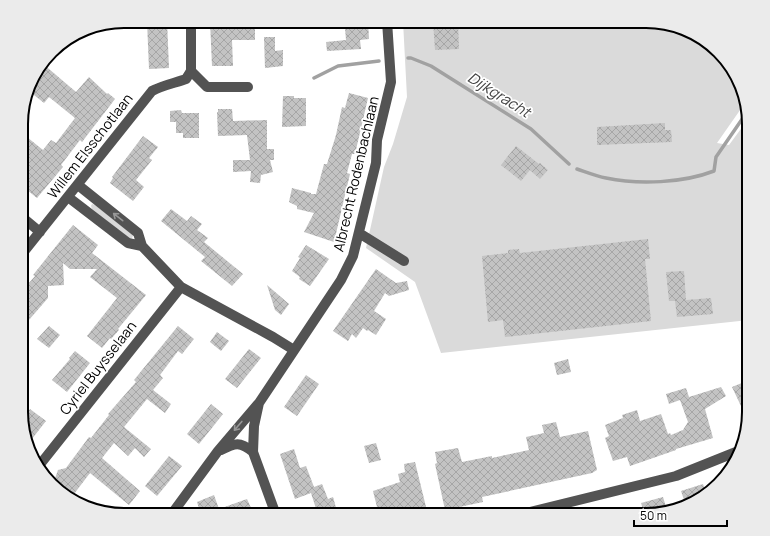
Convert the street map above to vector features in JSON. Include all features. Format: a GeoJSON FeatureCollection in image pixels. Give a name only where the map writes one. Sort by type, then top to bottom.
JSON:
{"type":"FeatureCollection","features":[{"type":"Feature","properties":{"kind":"street"},"geometry":{"type":"LineString","coordinates":[[191,28],[191,71],[207,87],[248,87]]}},
{"type":"Feature","properties":{"kind":"street","name":"Albrecht Rodenbachlaan"},"geometry":{"type":"LineString","coordinates":[[176,508],[218,451],[259,403],[341,280],[353,256],[376,163],[377,140],[391,82],[387,28]]}},
{"type":"Feature","properties":{"kind":"street","name":"Willem Elsschotlaan"},"geometry":{"type":"LineString","coordinates":[[28,247],[152,91],[161,86],[186,79],[191,71]]}},
{"type":"Feature","properties":{"kind":"street"},"geometry":{"type":"LineString","coordinates":[[78,185],[138,233],[142,246],[181,287],[274,337],[294,350]]}},
{"type":"Feature","properties":{"kind":"street"},"geometry":{"type":"LineString","coordinates":[[68,197],[128,243],[142,246]]}},
{"type":"Feature","properties":{"kind":"street"},"geometry":{"type":"LineString","coordinates":[[28,222],[40,232]]}},
{"type":"Feature","properties":{"kind":"street"},"geometry":{"type":"LineString","coordinates":[[359,233],[404,261]]}},
{"type":"Feature","properties":{"kind":"street","name":"Cyriel Buysselaan"},"geometry":{"type":"LineString","coordinates":[[42,462],[181,287]]}},
{"type":"Feature","properties":{"kind":"street","name":"Albrecht Rodenbachlaan"},"geometry":{"type":"LineString","coordinates":[[253,452],[254,426],[259,403]]}},
{"type":"Feature","properties":{"kind":"street"},"geometry":{"type":"LineString","coordinates":[[218,451],[230,445],[242,444],[253,452],[273,508]]}},
{"type":"Feature","properties":{"kind":"street"},"geometry":{"type":"LineString","coordinates":[[546,508],[676,476],[732,454]]}},
{"type":"Feature","properties":{"kind":"shaded area"},"geometry":{"type":"Polygon","coordinates":[[[403,28],[652,28],[671,31],[694,41],[714,56],[722,66],[729,76],[739,99],[741,109],[717,143],[729,145],[742,127],[742,321],[441,353],[415,282],[366,248],[384,167],[393,144],[407,97],[403,28]]]}},
{"type":"Feature","properties":{"kind":"shaded area"},"geometry":{"type":"Polygon","coordinates":[[[92,204],[132,233],[132,238],[130,239],[92,209],[92,204]]]}},
{"type":"Feature","properties":{"kind":"building"},"geometry":{"type":"Polygon","coordinates":[[[147,28],[167,28],[169,68],[149,69],[147,28]]]}},
{"type":"Feature","properties":{"kind":"building"},"geometry":{"type":"Polygon","coordinates":[[[210,28],[255,29],[255,40],[232,40],[233,66],[212,66],[210,28]]]}},
{"type":"Feature","properties":{"kind":"building"},"geometry":{"type":"Polygon","coordinates":[[[345,28],[368,28],[369,39],[360,40],[361,49],[327,51],[326,42],[346,40],[345,28]]]}},
{"type":"Feature","properties":{"kind":"building"},"geometry":{"type":"Polygon","coordinates":[[[433,28],[458,28],[459,49],[435,50],[433,28]]]}},
{"type":"Feature","properties":{"kind":"building"},"geometry":{"type":"Polygon","coordinates":[[[264,37],[275,37],[275,51],[283,50],[283,66],[265,68],[264,37]]]}},
{"type":"Feature","properties":{"kind":"building"},"geometry":{"type":"Polygon","coordinates":[[[47,67],[76,92],[89,77],[107,94],[108,93],[115,99],[82,142],[80,140],[61,165],[63,167],[37,198],[28,191],[28,138],[43,150],[51,140],[56,143],[75,118],[49,97],[44,103],[33,94],[35,87],[47,67]]]}},
{"type":"Feature","properties":{"kind":"building"},"geometry":{"type":"Polygon","coordinates":[[[349,93],[368,98],[355,154],[352,154],[347,173],[350,174],[334,242],[304,232],[314,213],[297,209],[297,206],[289,202],[292,188],[311,194],[316,194],[324,164],[327,164],[336,135],[342,107],[345,108],[349,93]]]}},
{"type":"Feature","properties":{"kind":"building"},"geometry":{"type":"Polygon","coordinates":[[[283,96],[306,98],[306,126],[282,127],[283,96]]]}},
{"type":"Feature","properties":{"kind":"building"},"geometry":{"type":"Polygon","coordinates":[[[218,109],[232,109],[233,121],[267,120],[267,149],[274,149],[274,160],[270,160],[273,172],[261,175],[260,183],[250,182],[251,171],[233,172],[233,160],[250,160],[247,135],[218,136],[218,109]]]}},
{"type":"Feature","properties":{"kind":"building"},"geometry":{"type":"Polygon","coordinates":[[[181,110],[182,113],[199,113],[199,138],[183,138],[183,133],[176,133],[176,122],[170,122],[170,111],[181,110]]]}},
{"type":"Feature","properties":{"kind":"building"},"geometry":{"type":"Polygon","coordinates":[[[665,123],[665,130],[671,130],[672,142],[597,145],[597,127],[665,123]]]}},
{"type":"Feature","properties":{"kind":"building"},"geometry":{"type":"Polygon","coordinates":[[[143,136],[158,147],[149,158],[152,160],[136,180],[144,187],[133,201],[110,183],[113,178],[112,177],[143,136]]]}},
{"type":"Feature","properties":{"kind":"building"},"geometry":{"type":"Polygon","coordinates":[[[516,146],[548,170],[540,179],[530,170],[521,181],[501,165],[516,146]]]}},
{"type":"Feature","properties":{"kind":"building"},"geometry":{"type":"Polygon","coordinates":[[[171,209],[187,221],[191,216],[202,224],[197,230],[208,238],[204,242],[243,274],[232,286],[201,261],[205,257],[161,221],[171,209]]]}},
{"type":"Feature","properties":{"kind":"building"},"geometry":{"type":"Polygon","coordinates":[[[73,225],[98,245],[92,253],[146,295],[118,329],[119,330],[102,348],[87,336],[117,298],[90,277],[97,269],[70,269],[63,263],[64,285],[48,286],[48,298],[28,321],[28,284],[35,276],[33,275],[73,225]]]}},
{"type":"Feature","properties":{"kind":"building"},"geometry":{"type":"Polygon","coordinates":[[[648,239],[650,259],[645,259],[651,321],[505,337],[503,320],[488,322],[482,256],[508,253],[508,250],[519,249],[520,253],[648,239]]]}},
{"type":"Feature","properties":{"kind":"building"},"geometry":{"type":"Polygon","coordinates":[[[306,245],[329,259],[310,286],[299,279],[300,277],[292,271],[300,258],[298,257],[306,245]]]}},
{"type":"Feature","properties":{"kind":"building"},"geometry":{"type":"Polygon","coordinates":[[[376,269],[396,283],[407,281],[409,290],[389,296],[385,293],[374,311],[386,319],[376,335],[363,328],[356,338],[352,334],[348,341],[333,331],[376,269]]]}},
{"type":"Feature","properties":{"kind":"building"},"geometry":{"type":"Polygon","coordinates":[[[684,271],[686,300],[711,298],[713,314],[677,317],[675,301],[669,301],[666,272],[684,271]]]}},
{"type":"Feature","properties":{"kind":"building"},"geometry":{"type":"Polygon","coordinates":[[[267,285],[289,304],[281,315],[275,310],[267,285]]]}},
{"type":"Feature","properties":{"kind":"building"},"geometry":{"type":"Polygon","coordinates":[[[49,326],[60,335],[49,348],[37,339],[49,326]]]}},
{"type":"Feature","properties":{"kind":"building"},"geometry":{"type":"Polygon","coordinates":[[[178,326],[194,339],[182,354],[178,351],[160,375],[163,378],[153,390],[171,404],[165,413],[147,399],[124,427],[151,449],[144,457],[135,448],[128,456],[114,443],[102,458],[140,491],[129,505],[90,473],[74,494],[55,479],[58,470],[66,468],[89,437],[91,438],[109,415],[108,414],[136,382],[134,380],[178,326]]]}},
{"type":"Feature","properties":{"kind":"building"},"geometry":{"type":"Polygon","coordinates":[[[217,332],[229,341],[221,351],[210,342],[217,332]]]}},
{"type":"Feature","properties":{"kind":"building"},"geometry":{"type":"Polygon","coordinates":[[[249,349],[261,358],[237,388],[225,379],[249,349]]]}},
{"type":"Feature","properties":{"kind":"building"},"geometry":{"type":"Polygon","coordinates":[[[75,351],[90,363],[67,392],[52,380],[75,351]]]}},
{"type":"Feature","properties":{"kind":"building"},"geometry":{"type":"Polygon","coordinates":[[[568,359],[571,372],[557,375],[554,363],[568,359]]]}},
{"type":"Feature","properties":{"kind":"building"},"geometry":{"type":"Polygon","coordinates":[[[306,375],[319,384],[297,416],[284,407],[306,375]]]}},
{"type":"Feature","properties":{"kind":"building"},"geometry":{"type":"Polygon","coordinates":[[[742,383],[742,408],[732,387],[742,383]]]}},
{"type":"Feature","properties":{"kind":"building"},"geometry":{"type":"Polygon","coordinates":[[[721,387],[726,396],[705,409],[713,438],[676,449],[630,466],[627,457],[613,461],[605,438],[609,436],[605,425],[623,418],[622,415],[637,410],[640,421],[661,414],[668,434],[670,433],[671,435],[683,430],[688,422],[680,400],[669,404],[666,394],[686,388],[689,397],[721,387]]]}},
{"type":"Feature","properties":{"kind":"building"},"geometry":{"type":"Polygon","coordinates":[[[211,404],[223,414],[199,444],[187,434],[211,404]]]}},
{"type":"Feature","properties":{"kind":"building"},"geometry":{"type":"Polygon","coordinates":[[[30,409],[46,421],[32,439],[28,418],[28,412],[30,409]]]}},
{"type":"Feature","properties":{"kind":"building"},"geometry":{"type":"Polygon","coordinates":[[[556,422],[560,437],[588,431],[597,470],[592,473],[482,497],[483,502],[454,508],[445,508],[435,464],[437,463],[435,452],[458,448],[462,462],[492,456],[492,458],[529,450],[526,437],[544,433],[542,425],[556,422]]]}},
{"type":"Feature","properties":{"kind":"building"},"geometry":{"type":"Polygon","coordinates":[[[376,443],[381,460],[369,463],[364,446],[376,443]]]}},
{"type":"Feature","properties":{"kind":"building"},"geometry":{"type":"Polygon","coordinates":[[[294,449],[300,468],[306,466],[314,487],[322,484],[328,499],[333,497],[336,508],[316,508],[311,493],[295,499],[280,454],[294,449]]]}},
{"type":"Feature","properties":{"kind":"building"},"geometry":{"type":"Polygon","coordinates":[[[169,456],[182,466],[157,496],[145,486],[169,456]]]}},
{"type":"Feature","properties":{"kind":"building"},"geometry":{"type":"Polygon","coordinates":[[[415,462],[426,508],[377,508],[373,491],[400,482],[398,474],[405,472],[404,464],[415,462]]]}},
{"type":"Feature","properties":{"kind":"building"},"geometry":{"type":"Polygon","coordinates":[[[703,484],[704,488],[684,500],[681,491],[703,484]]]}},
{"type":"Feature","properties":{"kind":"building"},"geometry":{"type":"Polygon","coordinates":[[[214,495],[219,508],[199,508],[197,502],[214,495]]]}},
{"type":"Feature","properties":{"kind":"building"},"geometry":{"type":"Polygon","coordinates":[[[663,497],[666,506],[643,508],[641,503],[663,497]]]}},
{"type":"Feature","properties":{"kind":"building"},"geometry":{"type":"Polygon","coordinates":[[[247,499],[251,508],[222,508],[247,499]]]}},
{"type":"Feature","properties":{"kind":"waterway","name":"Dijkgracht"},"geometry":{"type":"LineString","coordinates":[[408,58],[431,66],[531,129],[569,164]]}},
{"type":"Feature","properties":{"kind":"waterway","name":"Dijkgracht"},"geometry":{"type":"LineString","coordinates":[[314,78],[338,66],[379,61]]}},
{"type":"Feature","properties":{"kind":"waterway","name":"Dijkgracht"},"geometry":{"type":"LineString","coordinates":[[577,169],[606,178],[632,182],[661,182],[702,175],[714,171],[716,157],[742,119]]}}]}
